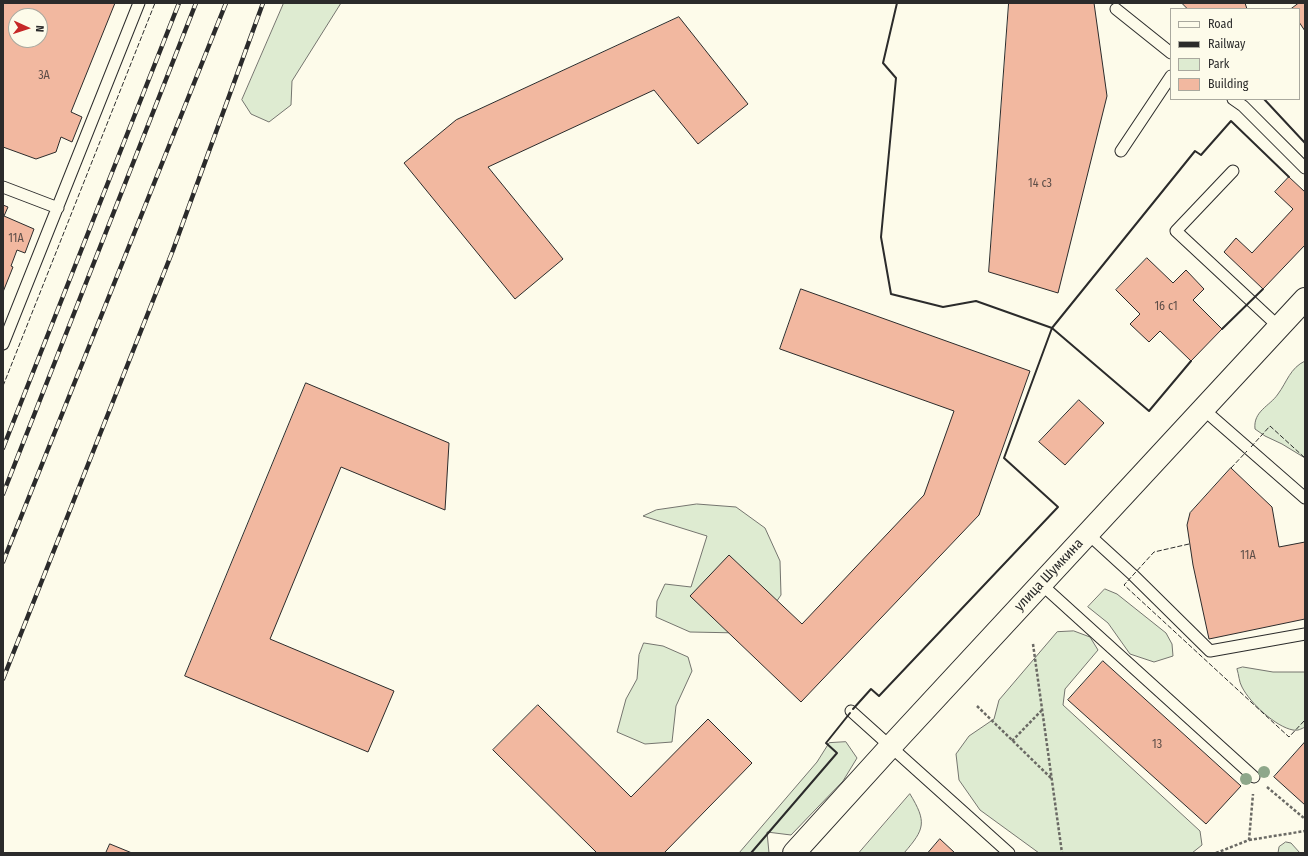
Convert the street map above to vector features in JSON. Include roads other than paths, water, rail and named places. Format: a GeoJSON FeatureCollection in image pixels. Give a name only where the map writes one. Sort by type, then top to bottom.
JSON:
{"type":"FeatureCollection","features":[{"type":"Feature","properties":{"kind":"street","name":"улица Шумкина"},"geometry":{"type":"LineString","coordinates":[[794,853],[1087,533],[1279,327],[1300,308]]}},
{"type":"Feature","properties":{"kind":"lane"},"geometry":{"type":"LineString","coordinates":[[3,344],[139,3]]}},
{"type":"Feature","properties":{"kind":"lane"},"geometry":{"type":"LineString","coordinates":[[1116,9],[1170,52]]}},
{"type":"Feature","properties":{"kind":"lane"},"geometry":{"type":"LineString","coordinates":[[1121,151],[1170,78]]}},
{"type":"Feature","properties":{"kind":"lane"},"geometry":{"type":"LineString","coordinates":[[1234,100],[1243,106],[1305,168]]}},
{"type":"Feature","properties":{"kind":"lane"},"geometry":{"type":"LineString","coordinates":[[1233,171],[1176,231],[1279,327]]}},
{"type":"Feature","properties":{"kind":"lane"},"geometry":{"type":"LineString","coordinates":[[3,187],[58,208]]}},
{"type":"Feature","properties":{"kind":"lane"},"geometry":{"type":"LineString","coordinates":[[1203,409],[1305,498]]}},
{"type":"Feature","properties":{"kind":"lane"},"geometry":{"type":"LineString","coordinates":[[1087,533],[1133,575],[1210,651],[1305,634]]}},
{"type":"Feature","properties":{"kind":"lane"},"geometry":{"type":"LineString","coordinates":[[1041,584],[1254,777]]}},
{"type":"Feature","properties":{"kind":"lane"},"geometry":{"type":"LineString","coordinates":[[851,711],[1009,853]]}},
{"type":"Feature","properties":{"kind":"railway"},"geometry":{"type":"LineString","coordinates":[[3,448],[179,3]]}},
{"type":"Feature","properties":{"kind":"railway"},"geometry":{"type":"LineString","coordinates":[[3,494],[196,3]]}},
{"type":"Feature","properties":{"kind":"railway"},"geometry":{"type":"LineString","coordinates":[[3,562],[226,3]]}},
{"type":"Feature","properties":{"kind":"railway"},"geometry":{"type":"LineString","coordinates":[[3,679],[173,250],[263,3]]}}]}
